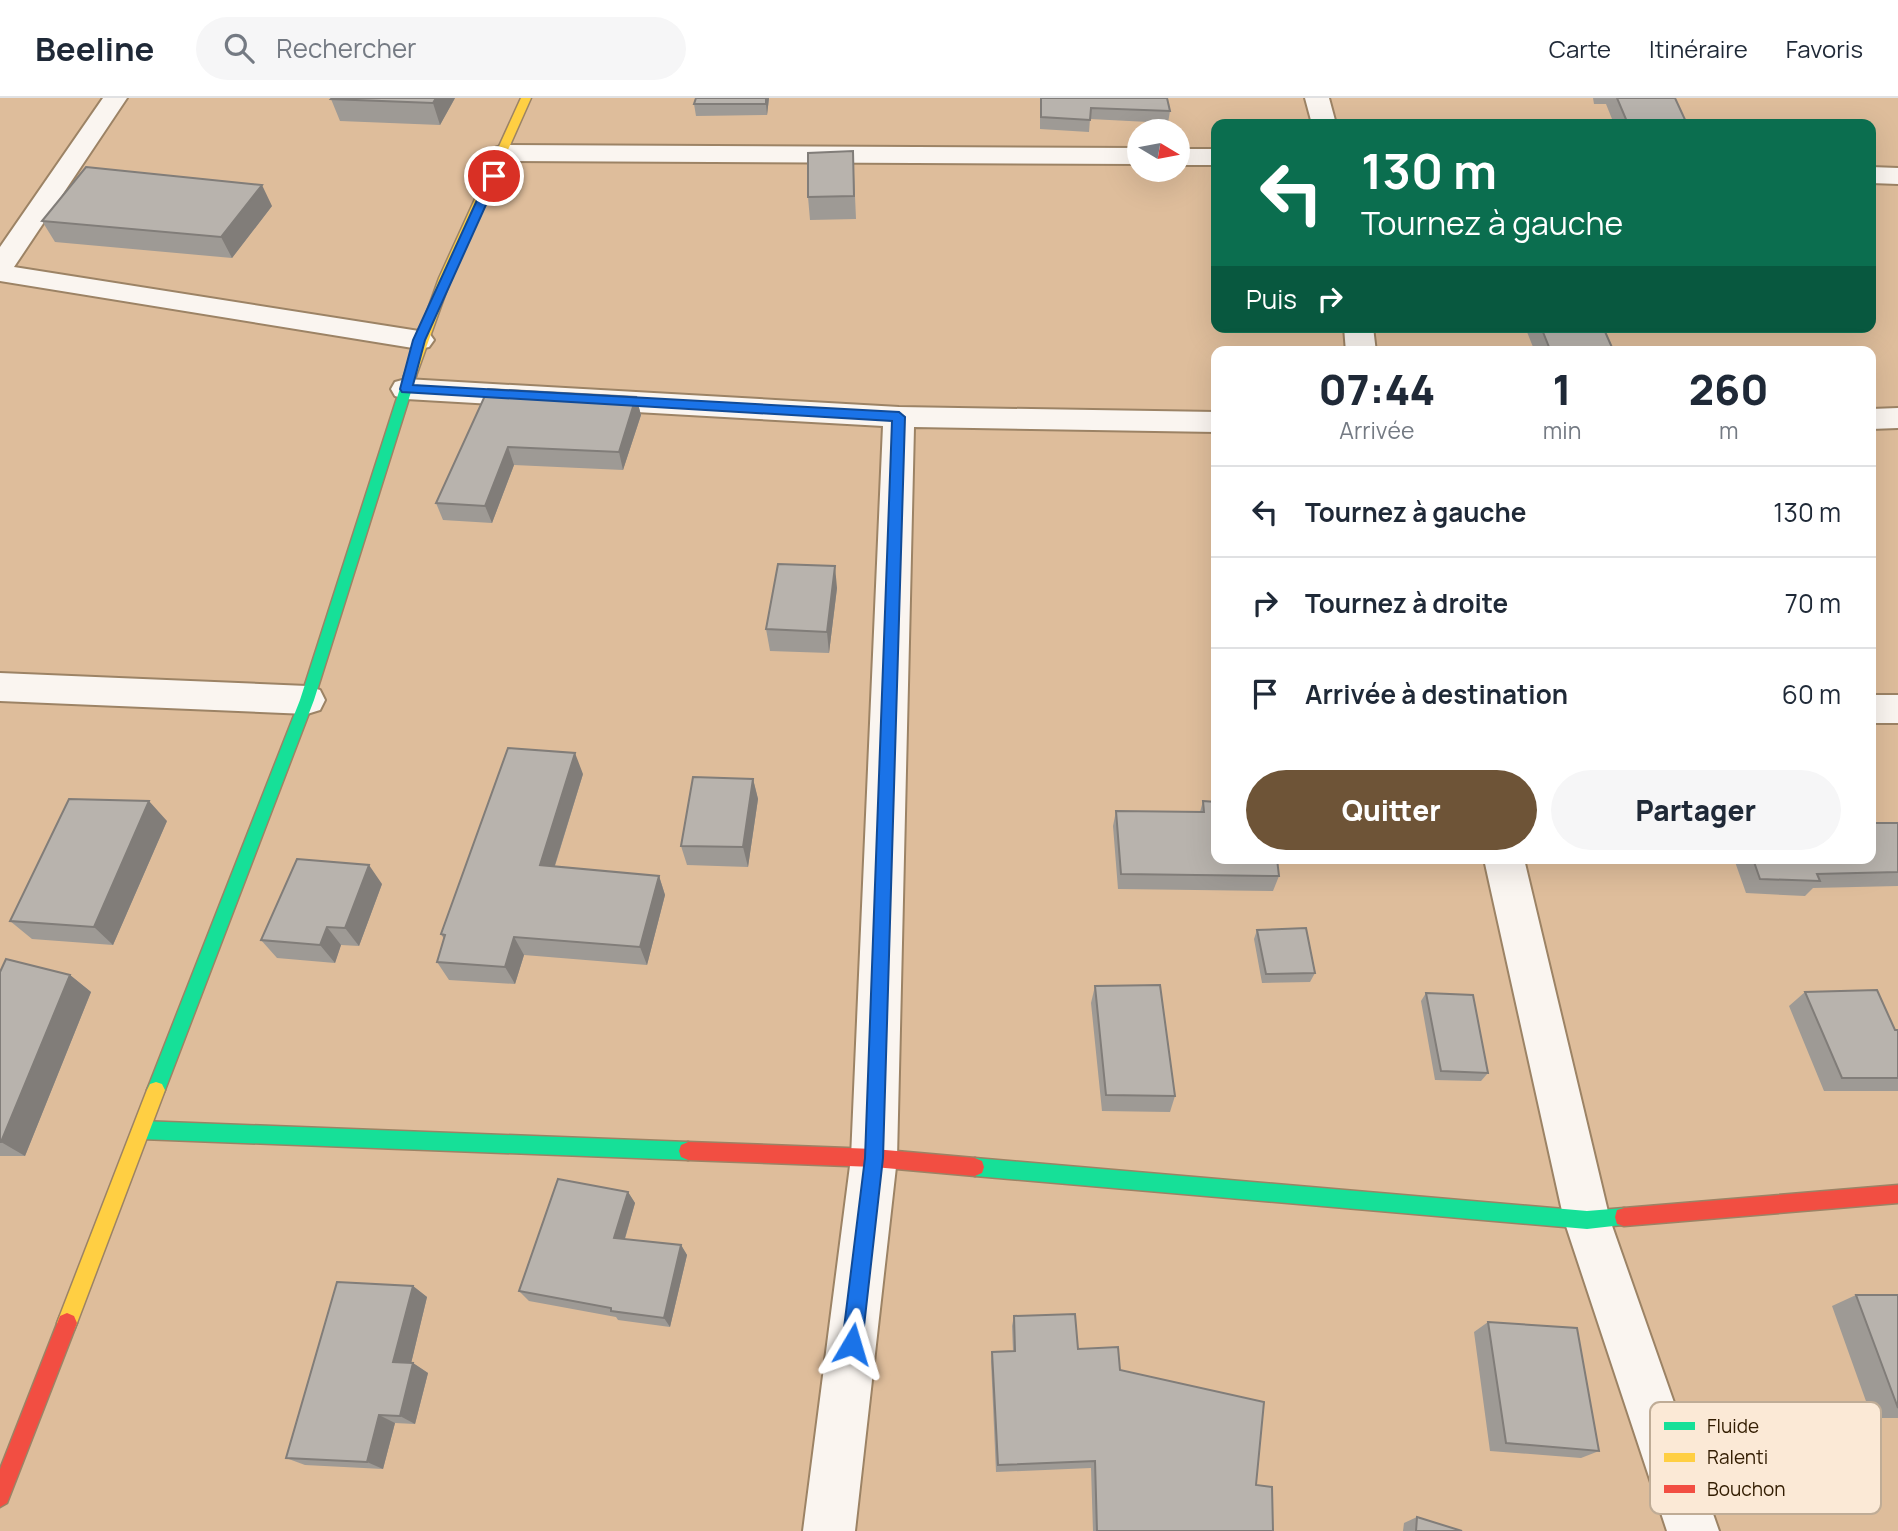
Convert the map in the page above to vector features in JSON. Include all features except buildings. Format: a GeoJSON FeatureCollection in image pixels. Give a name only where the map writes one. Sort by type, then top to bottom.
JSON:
{"type":"FeatureCollection","features":[{"type":"Feature","properties":{"kind":"main road"},"geometry":{"type":"LineString","coordinates":[[0,1496],[307,700],[406,389],[419,340],[505,153],[526,98]]}},
{"type":"Feature","properties":{"kind":"main road"},"geometry":{"type":"LineString","coordinates":[[141,1130],[874,1158],[1587,1220],[1898,1194]]}},
{"type":"Feature","properties":{"kind":"street"},"geometry":{"type":"LineString","coordinates":[[115,98],[0,270],[419,340]]}},
{"type":"Feature","properties":{"kind":"street"},"geometry":{"type":"LineString","coordinates":[[1317,98],[1323,119]]}},
{"type":"Feature","properties":{"kind":"street"},"geometry":{"type":"LineString","coordinates":[[505,153],[1127,156]]}},
{"type":"Feature","properties":{"kind":"street"},"geometry":{"type":"LineString","coordinates":[[1190,157],[1211,157]]}},
{"type":"Feature","properties":{"kind":"street"},"geometry":{"type":"LineString","coordinates":[[1876,176],[1898,176]]}},
{"type":"Feature","properties":{"kind":"street"},"geometry":{"type":"LineString","coordinates":[[406,389],[899,417],[1211,422]]}},
{"type":"Feature","properties":{"kind":"street"},"geometry":{"type":"LineString","coordinates":[[829,1531],[874,1158],[899,417]]}},
{"type":"Feature","properties":{"kind":"street"},"geometry":{"type":"LineString","coordinates":[[1876,419],[1898,418]]}},
{"type":"Feature","properties":{"kind":"street"},"geometry":{"type":"LineString","coordinates":[[0,687],[307,700]]}},
{"type":"Feature","properties":{"kind":"street"},"geometry":{"type":"LineString","coordinates":[[1876,709],[1898,709]]}},
{"type":"Feature","properties":{"kind":"street"},"geometry":{"type":"LineString","coordinates":[[1505,864],[1587,1220],[1650,1405]]}},
{"type":"Feature","properties":{"kind":"street"},"geometry":{"type":"LineString","coordinates":[[1687,1514],[1693,1531]]}},
{"type":"Feature","properties":{"kind":"traffic: fast"},"geometry":{"type":"LineString","coordinates":[[156,1090],[307,700],[410,376]]}},
{"type":"Feature","properties":{"kind":"traffic: fast"},"geometry":{"type":"LineString","coordinates":[[141,1130],[688,1151]]}},
{"type":"Feature","properties":{"kind":"traffic: fast"},"geometry":{"type":"LineString","coordinates":[[975,1167],[1587,1220],[1624,1217]]}},
{"type":"Feature","properties":{"kind":"traffic: slow"},"geometry":{"type":"LineString","coordinates":[[410,376],[445,278],[526,98]]}},
{"type":"Feature","properties":{"kind":"traffic: slow"},"geometry":{"type":"LineString","coordinates":[[67,1323],[156,1090]]}},
{"type":"Feature","properties":{"kind":"traffic: jam"},"geometry":{"type":"LineString","coordinates":[[688,1151],[874,1158],[975,1167]]}},
{"type":"Feature","properties":{"kind":"traffic: jam"},"geometry":{"type":"LineString","coordinates":[[1624,1217],[1898,1194]]}},
{"type":"Feature","properties":{"kind":"traffic: jam"},"geometry":{"type":"LineString","coordinates":[[0,1496],[67,1323]]}},
{"type":"Feature","properties":{"kind":"route"},"geometry":{"type":"LineString","coordinates":[[494,176],[419,340],[406,389],[899,417],[874,1158],[852,1344]]}}]}
